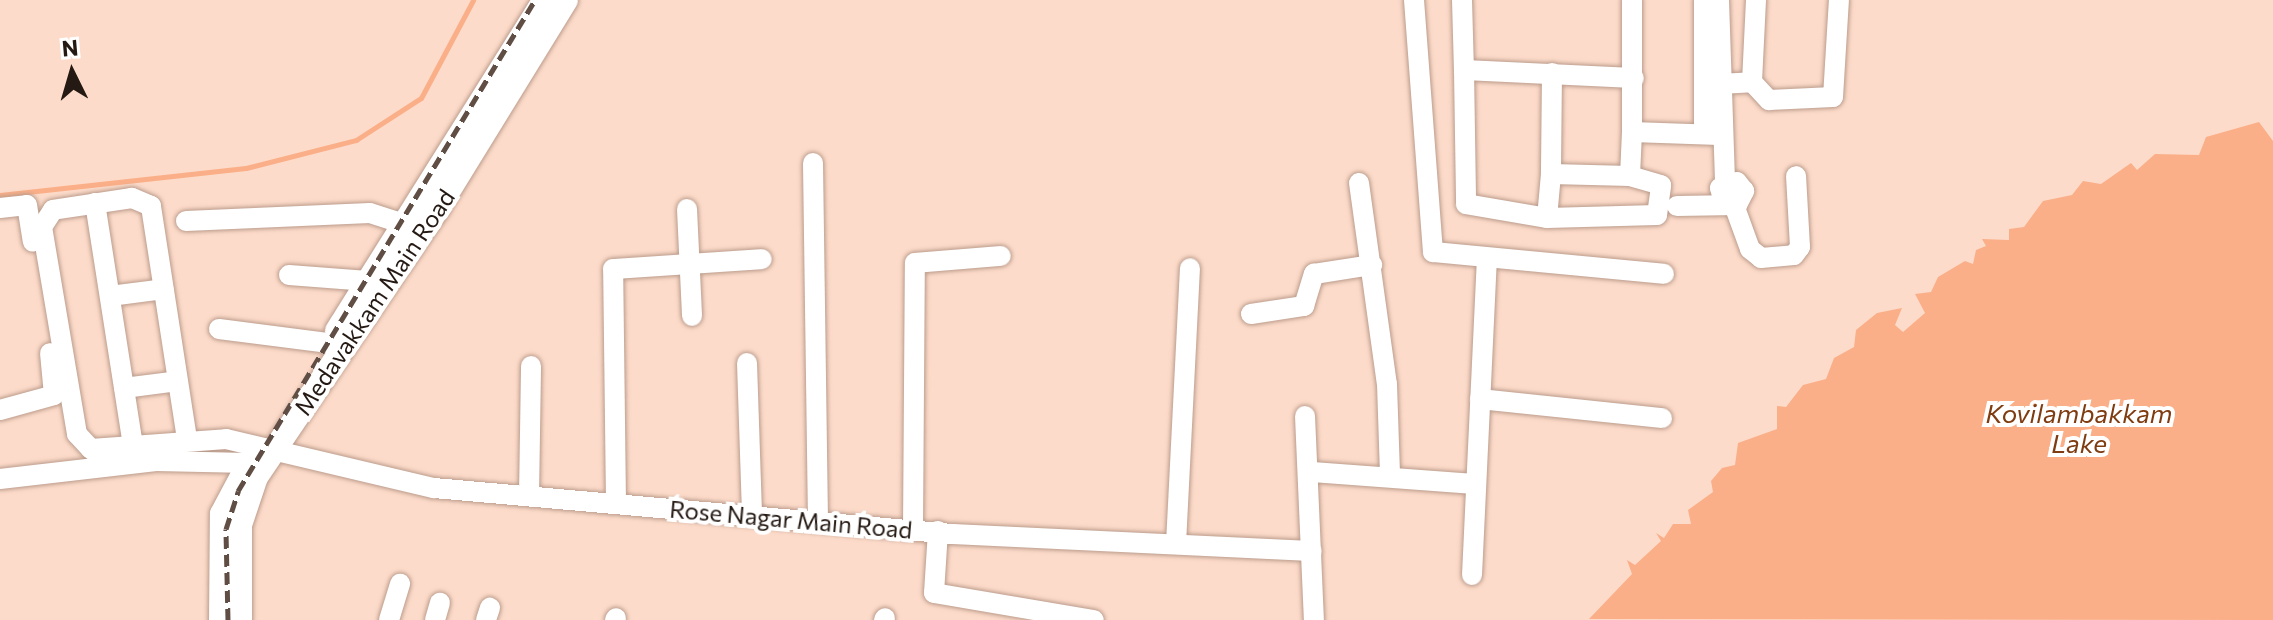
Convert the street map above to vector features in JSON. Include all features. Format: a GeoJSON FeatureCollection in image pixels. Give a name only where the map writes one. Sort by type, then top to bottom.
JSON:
{"type":"FeatureCollection","features":[{"type":"Feature","properties":{"kind":"main road"},"geometry":{"type":"LineString","coordinates":[[221,620],[222,514],[545,0]]}},
{"type":"Feature","properties":{"kind":"main road","name":"Medavakkam Main Road"},"geometry":{"type":"LineString","coordinates":[[240,620],[240,525],[261,455],[566,0]]}},
{"type":"Feature","properties":{"kind":"street"},"geometry":{"type":"LineString","coordinates":[[1414,0],[1433,252],[1664,274]]}},
{"type":"Feature","properties":{"kind":"street"},"geometry":{"type":"LineString","coordinates":[[1462,0],[1466,204],[1547,218],[1657,215],[1661,185],[1630,176],[1551,174]]}},
{"type":"Feature","properties":{"kind":"street"},"geometry":{"type":"LineString","coordinates":[[1630,176],[1634,78],[1632,0]]}},
{"type":"Feature","properties":{"kind":"street"},"geometry":{"type":"LineString","coordinates":[[1677,206],[1729,204],[1743,187],[1725,182],[1712,134],[1704,0]]}},
{"type":"Feature","properties":{"kind":"street"},"geometry":{"type":"LineString","coordinates":[[1712,134],[1719,84],[1719,0]]}},
{"type":"Feature","properties":{"kind":"street"},"geometry":{"type":"LineString","coordinates":[[1756,0],[1752,82],[1769,100],[1833,97],[1839,0]]}},
{"type":"Feature","properties":{"kind":"street"},"geometry":{"type":"LineString","coordinates":[[1464,70],[1634,78]]}},
{"type":"Feature","properties":{"kind":"street"},"geometry":{"type":"LineString","coordinates":[[1547,218],[1551,174],[1552,73]]}},
{"type":"Feature","properties":{"kind":"street"},"geometry":{"type":"LineString","coordinates":[[1719,84],[1752,82]]}},
{"type":"Feature","properties":{"kind":"street"},"geometry":{"type":"LineString","coordinates":[[1632,132],[1712,134]]}},
{"type":"Feature","properties":{"kind":"street"},"geometry":{"type":"LineString","coordinates":[[813,163],[818,521]]}},
{"type":"Feature","properties":{"kind":"street"},"geometry":{"type":"LineString","coordinates":[[1729,204],[1750,249],[1761,258],[1794,255],[1800,247],[1796,176]]}},
{"type":"Feature","properties":{"kind":"street"},"geometry":{"type":"LineString","coordinates":[[1359,183],[1372,265],[1390,473]]}},
{"type":"Feature","properties":{"kind":"street"},"geometry":{"type":"LineString","coordinates":[[187,439],[151,206],[132,198],[53,210],[42,227],[80,443],[91,449],[187,439],[261,455]]}},
{"type":"Feature","properties":{"kind":"street"},"geometry":{"type":"LineString","coordinates":[[95,203],[133,445]]}},
{"type":"Feature","properties":{"kind":"street"},"geometry":{"type":"LineString","coordinates":[[0,208],[27,205],[54,395],[0,410]]}},
{"type":"Feature","properties":{"kind":"street"},"geometry":{"type":"LineString","coordinates":[[687,209],[692,316]]}},
{"type":"Feature","properties":{"kind":"street"},"geometry":{"type":"LineString","coordinates":[[186,221],[370,213],[403,224]]}},
{"type":"Feature","properties":{"kind":"street"},"geometry":{"type":"LineString","coordinates":[[913,530],[915,263],[1001,256]]}},
{"type":"Feature","properties":{"kind":"street"},"geometry":{"type":"LineString","coordinates":[[616,503],[613,269],[762,259]]}},
{"type":"Feature","properties":{"kind":"street"},"geometry":{"type":"LineString","coordinates":[[1472,575],[1487,259]]}},
{"type":"Feature","properties":{"kind":"street"},"geometry":{"type":"LineString","coordinates":[[1251,314],[1304,306],[1314,274],[1372,265]]}},
{"type":"Feature","properties":{"kind":"street"},"geometry":{"type":"LineString","coordinates":[[1176,544],[1190,268]]}},
{"type":"Feature","properties":{"kind":"street"},"geometry":{"type":"LineString","coordinates":[[289,275],[368,281]]}},
{"type":"Feature","properties":{"kind":"street"},"geometry":{"type":"LineString","coordinates":[[110,296],[164,289]]}},
{"type":"Feature","properties":{"kind":"street"},"geometry":{"type":"LineString","coordinates":[[219,329],[329,343]]}},
{"type":"Feature","properties":{"kind":"street"},"geometry":{"type":"LineString","coordinates":[[747,363],[752,516]]}},
{"type":"Feature","properties":{"kind":"street"},"geometry":{"type":"LineString","coordinates":[[529,496],[531,366]]}},
{"type":"Feature","properties":{"kind":"street"},"geometry":{"type":"LineString","coordinates":[[124,388],[178,381]]}},
{"type":"Feature","properties":{"kind":"street"},"geometry":{"type":"LineString","coordinates":[[1480,399],[1662,418]]}},
{"type":"Feature","properties":{"kind":"street"},"geometry":{"type":"LineString","coordinates":[[1305,416],[1312,472],[1314,620]]}},
{"type":"Feature","properties":{"kind":"street"},"geometry":{"type":"LineString","coordinates":[[0,479],[156,461],[261,455]]}},
{"type":"Feature","properties":{"kind":"street","name":"Rose Nagar Main Road"},"geometry":{"type":"LineString","coordinates":[[261,455],[359,476],[529,496],[913,530],[1312,551]]}},
{"type":"Feature","properties":{"kind":"street"},"geometry":{"type":"LineString","coordinates":[[1312,472],[1390,473],[1475,484]]}},
{"type":"Feature","properties":{"kind":"street"},"geometry":{"type":"LineString","coordinates":[[938,531],[934,593],[1094,620]]}},
{"type":"Feature","properties":{"kind":"street"},"geometry":{"type":"LineString","coordinates":[[389,620],[400,584]]}},
{"type":"Feature","properties":{"kind":"water","name":"Kovilambakkam Lake"},"geometry":{"type":"Polygon","coordinates":[[[2259,122],[2273,141],[2273,620],[1589,619],[1632,574],[1627,560],[1635,565],[1661,541],[1656,533],[1664,538],[1673,524],[1691,524],[1688,510],[1713,492],[1711,481],[1722,468],[1735,465],[1738,443],[1777,429],[1777,406],[1786,407],[1803,385],[1826,379],[1834,358],[1854,347],[1856,330],[1877,313],[1902,308],[1895,325],[1903,332],[1925,313],[1915,294],[1931,292],[1938,277],[1965,261],[1973,264],[1976,250],[1986,246],[1982,239],[2009,240],[2009,229],[2024,227],[2043,201],[2072,195],[2083,181],[2101,184],[2131,163],[2137,170],[2155,154],[2199,155],[2206,137],[2259,122]]]}},
{"type":"Feature","properties":{"kind":"waterway"},"geometry":{"type":"LineString","coordinates":[[0,195],[246,168],[356,140],[421,98],[473,0]]}},
{"type":"Feature","properties":{"kind":"railway"},"geometry":{"type":"LineString","coordinates":[[228,620],[226,529],[238,491],[535,0]]}}]}
